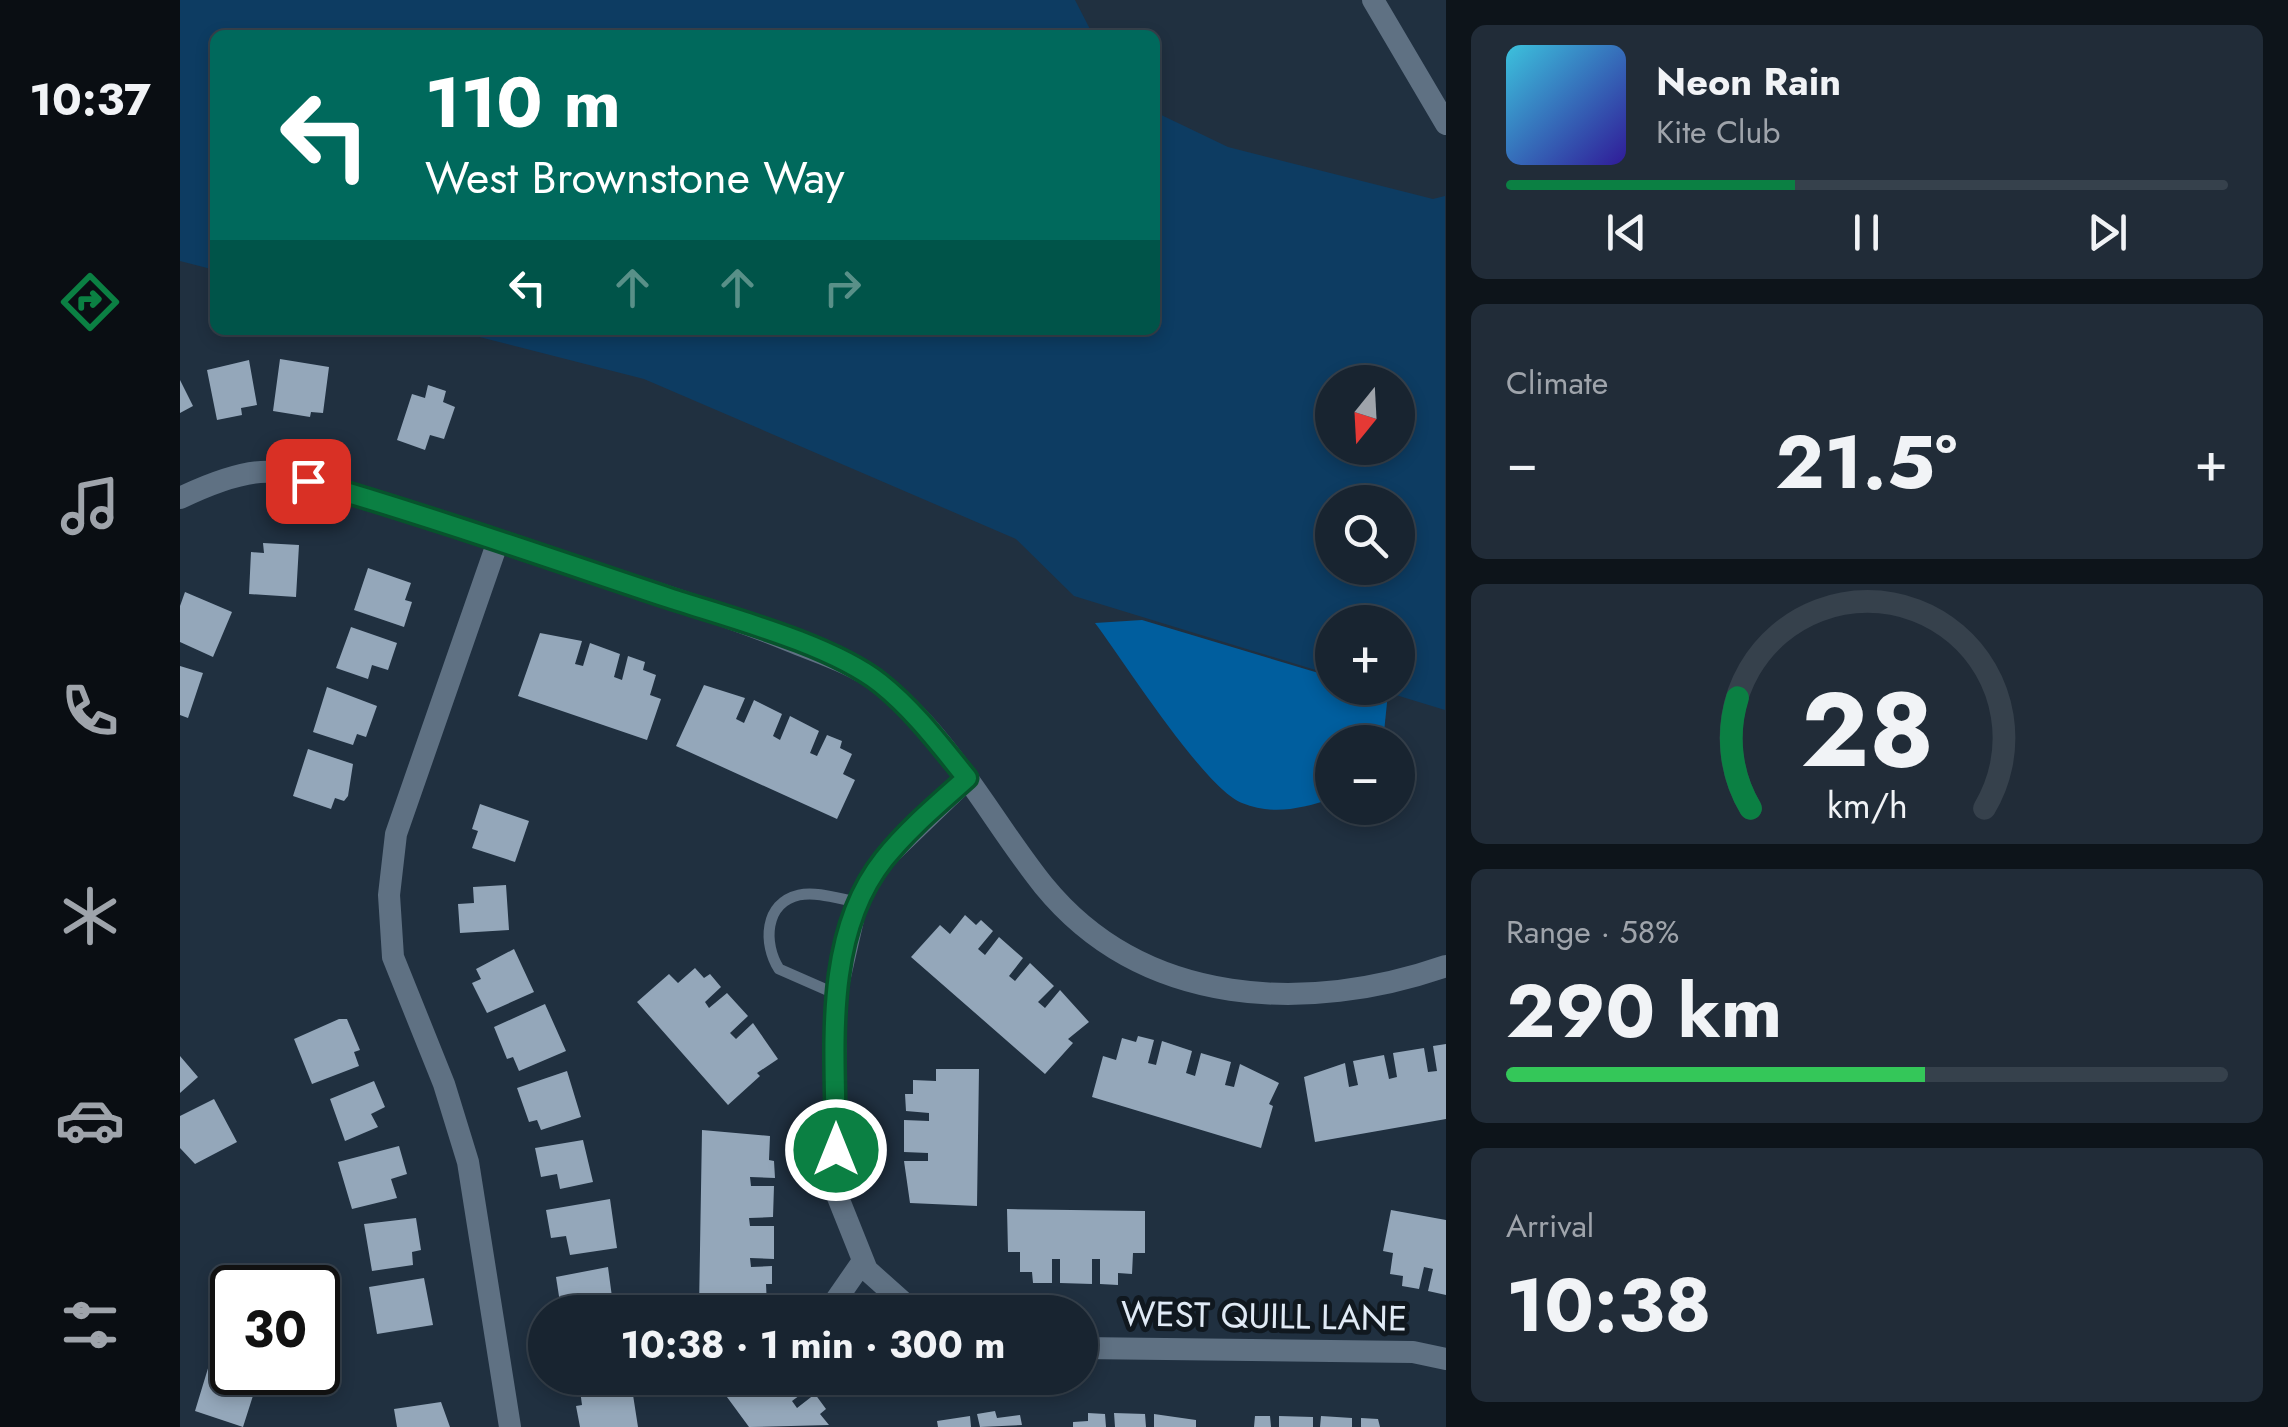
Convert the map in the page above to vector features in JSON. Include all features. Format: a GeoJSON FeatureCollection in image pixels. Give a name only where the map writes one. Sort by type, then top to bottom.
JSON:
{"type":"FeatureCollection","features":[{"type":"Feature","properties":{"kind":"street"},"geometry":{"type":"LineString","coordinates":[[1373,0],[1446,124]]}},
{"type":"Feature","properties":{"kind":"street"},"geometry":{"type":"LineString","coordinates":[[180,498],[227,480],[272,471],[757,627],[850,665],[879,682],[923,723],[1046,888],[1096,934],[1141,964],[1216,990],[1268,996],[1329,996],[1446,966]]}},
{"type":"Feature","properties":{"kind":"street"},"geometry":{"type":"LineString","coordinates":[[498,542],[396,834],[389,895],[393,957],[444,1084],[468,1162],[510,1427]]}},
{"type":"Feature","properties":{"kind":"street"},"geometry":{"type":"LineString","coordinates":[[892,1295],[863,1261],[835,1190],[836,994],[856,902],[882,860],[967,778]]}},
{"type":"Feature","properties":{"kind":"street"},"geometry":{"type":"LineString","coordinates":[[839,1295],[863,1261]]}},
{"type":"Feature","properties":{"kind":"street","name":"WEST QUILL LANE"},"geometry":{"type":"LineString","coordinates":[[1098,1348],[1414,1352],[1446,1360]]}},
{"type":"Feature","properties":{"kind":"lane"},"geometry":{"type":"LineString","coordinates":[[836,994],[779,969],[768,944],[768,930],[773,916],[793,897],[805,894],[856,902]]}},
{"type":"Feature","properties":{"kind":"shaded area"},"geometry":{"type":"Polygon","coordinates":[[[180,0],[1075,0],[1090,30],[210,30],[210,269],[180,261],[180,0]]]}},
{"type":"Feature","properties":{"kind":"shaded area"},"geometry":{"type":"Polygon","coordinates":[[[1160,114],[1228,147],[1433,199],[1445,196],[1445,710],[1415,701],[1415,605],[1315,605],[1315,670],[1074,596],[1016,539],[644,379],[472,335],[1160,335],[1160,114]]]}},
{"type":"Feature","properties":{"kind":"shaded area"},"geometry":{"type":"Polygon","coordinates":[[[1142,620],[1315,672],[1315,705],[1387,705],[1385,725],[1315,725],[1315,804],[1276,810],[1242,803],[1207,774],[1186,749],[1095,623],[1142,620]]]}},
{"type":"Feature","properties":{"kind":"building"},"geometry":{"type":"Polygon","coordinates":[[[280,359],[329,367],[323,413],[311,412],[310,417],[273,411],[280,359]]]}},
{"type":"Feature","properties":{"kind":"building"},"geometry":{"type":"Polygon","coordinates":[[[249,360],[257,405],[241,408],[242,415],[217,420],[207,370],[249,360]]]}},
{"type":"Feature","properties":{"kind":"building"},"geometry":{"type":"Polygon","coordinates":[[[180,380],[193,406],[180,413],[180,380]]]}},
{"type":"Feature","properties":{"kind":"building"},"geometry":{"type":"Polygon","coordinates":[[[428,385],[446,391],[443,402],[455,407],[444,439],[430,435],[425,450],[397,440],[412,394],[425,398],[428,385]]]}},
{"type":"Feature","properties":{"kind":"building"},"geometry":{"type":"Polygon","coordinates":[[[263,543],[299,545],[296,597],[249,594],[251,552],[264,553],[263,543]]]}},
{"type":"Feature","properties":{"kind":"building"},"geometry":{"type":"Polygon","coordinates":[[[368,568],[411,583],[405,600],[412,602],[404,627],[354,610],[368,568]]]}},
{"type":"Feature","properties":{"kind":"building"},"geometry":{"type":"Polygon","coordinates":[[[185,592],[232,612],[213,657],[180,642],[180,606],[185,592]]]}},
{"type":"Feature","properties":{"kind":"building"},"geometry":{"type":"Polygon","coordinates":[[[351,627],[397,643],[388,670],[372,665],[368,679],[336,668],[351,627]]]}},
{"type":"Feature","properties":{"kind":"building"},"geometry":{"type":"Polygon","coordinates":[[[540,633],[582,641],[575,664],[583,666],[590,643],[620,654],[614,677],[622,680],[628,656],[645,662],[643,670],[656,675],[650,695],[661,699],[647,740],[518,696],[540,633]]]}},
{"type":"Feature","properties":{"kind":"building"},"geometry":{"type":"Polygon","coordinates":[[[180,666],[203,673],[188,718],[180,715],[180,666]]]}},
{"type":"Feature","properties":{"kind":"building"},"geometry":{"type":"Polygon","coordinates":[[[704,685],[745,698],[736,719],[744,723],[754,700],[782,714],[773,736],[780,740],[790,716],[819,731],[810,753],[817,756],[827,735],[842,741],[840,748],[852,754],[843,774],[855,780],[837,819],[676,746],[704,685]]]}},
{"type":"Feature","properties":{"kind":"building"},"geometry":{"type":"Polygon","coordinates":[[[327,687],[377,706],[366,737],[357,734],[353,745],[313,732],[327,687]]]}},
{"type":"Feature","properties":{"kind":"building"},"geometry":{"type":"Polygon","coordinates":[[[308,749],[353,764],[348,796],[344,801],[335,798],[331,809],[293,796],[308,749]]]}},
{"type":"Feature","properties":{"kind":"building"},"geometry":{"type":"Polygon","coordinates":[[[480,804],[529,821],[515,862],[472,848],[478,831],[472,829],[480,804]]]}},
{"type":"Feature","properties":{"kind":"building"},"geometry":{"type":"Polygon","coordinates":[[[506,885],[509,930],[460,933],[458,904],[474,903],[473,887],[506,885]]]}},
{"type":"Feature","properties":{"kind":"building"},"geometry":{"type":"Polygon","coordinates":[[[965,915],[976,925],[981,920],[993,931],[978,949],[985,955],[999,937],[1023,958],[1009,976],[1015,981],[1030,963],[1054,986],[1038,1002],[1045,1008],[1060,990],[1089,1022],[1068,1039],[1073,1043],[1045,1074],[911,957],[940,925],[950,934],[965,915]]]}},
{"type":"Feature","properties":{"kind":"building"},"geometry":{"type":"Polygon","coordinates":[[[514,949],[534,992],[487,1013],[472,983],[481,979],[476,969],[514,949]]]}},
{"type":"Feature","properties":{"kind":"building"},"geometry":{"type":"Polygon","coordinates":[[[695,968],[704,978],[710,974],[721,987],[705,1002],[709,1008],[727,993],[748,1016],[730,1033],[736,1039],[753,1023],[778,1059],[757,1073],[760,1076],[728,1105],[637,1002],[669,974],[678,983],[695,968]]]}},
{"type":"Feature","properties":{"kind":"building"},"geometry":{"type":"Polygon","coordinates":[[[545,1004],[566,1051],[519,1071],[513,1057],[507,1059],[494,1027],[545,1004]]]}},
{"type":"Feature","properties":{"kind":"building"},"geometry":{"type":"Polygon","coordinates":[[[347,1019],[360,1050],[354,1052],[359,1066],[312,1084],[294,1039],[347,1019]]]}},
{"type":"Feature","properties":{"kind":"building"},"geometry":{"type":"Polygon","coordinates":[[[1138,1036],[1154,1040],[1148,1063],[1156,1065],[1162,1041],[1192,1051],[1186,1073],[1195,1076],[1201,1053],[1231,1062],[1225,1085],[1234,1087],[1240,1064],[1279,1083],[1269,1104],[1273,1106],[1261,1148],[1092,1097],[1103,1056],[1116,1060],[1122,1038],[1136,1042],[1138,1036]]]}},
{"type":"Feature","properties":{"kind":"building"},"geometry":{"type":"Polygon","coordinates":[[[1446,1044],[1446,1119],[1315,1142],[1304,1077],[1345,1063],[1349,1087],[1358,1085],[1353,1061],[1384,1055],[1389,1079],[1397,1077],[1393,1053],[1424,1048],[1428,1072],[1437,1071],[1433,1046],[1446,1044]]]}},
{"type":"Feature","properties":{"kind":"building"},"geometry":{"type":"Polygon","coordinates":[[[180,1056],[198,1077],[180,1093],[180,1056]]]}},
{"type":"Feature","properties":{"kind":"building"},"geometry":{"type":"Polygon","coordinates":[[[936,1069],[979,1069],[977,1206],[910,1203],[904,1161],[928,1161],[928,1153],[904,1152],[904,1120],[929,1121],[929,1113],[906,1111],[905,1094],[913,1094],[913,1080],[936,1081],[936,1069]]]}},
{"type":"Feature","properties":{"kind":"building"},"geometry":{"type":"Polygon","coordinates":[[[567,1071],[581,1117],[541,1130],[537,1120],[529,1122],[517,1088],[567,1071]]]}},
{"type":"Feature","properties":{"kind":"building"},"geometry":{"type":"Polygon","coordinates":[[[374,1081],[385,1107],[371,1114],[378,1127],[345,1141],[330,1099],[374,1081]]]}},
{"type":"Feature","properties":{"kind":"building"},"geometry":{"type":"Polygon","coordinates":[[[214,1099],[237,1142],[195,1164],[180,1148],[180,1116],[214,1099]]]}},
{"type":"Feature","properties":{"kind":"building"},"geometry":{"type":"Polygon","coordinates":[[[702,1130],[770,1136],[769,1160],[774,1161],[775,1178],[750,1177],[751,1186],[774,1186],[773,1217],[749,1218],[750,1226],[774,1226],[774,1259],[750,1258],[751,1267],[772,1266],[772,1284],[766,1284],[766,1295],[699,1295],[702,1130]]]}},
{"type":"Feature","properties":{"kind":"building"},"geometry":{"type":"Polygon","coordinates":[[[583,1140],[593,1182],[560,1189],[557,1174],[541,1177],[535,1148],[583,1140]]]}},
{"type":"Feature","properties":{"kind":"building"},"geometry":{"type":"Polygon","coordinates":[[[399,1146],[407,1174],[391,1179],[397,1198],[352,1209],[338,1162],[399,1146]]]}},
{"type":"Feature","properties":{"kind":"building"},"geometry":{"type":"Polygon","coordinates":[[[610,1199],[617,1248],[570,1255],[566,1236],[551,1238],[546,1210],[610,1199]]]}},
{"type":"Feature","properties":{"kind":"building"},"geometry":{"type":"Polygon","coordinates":[[[1007,1209],[1145,1211],[1145,1253],[1133,1253],[1132,1274],[1118,1273],[1118,1285],[1100,1284],[1100,1259],[1092,1259],[1092,1284],[1060,1283],[1060,1259],[1052,1259],[1052,1283],[1033,1283],[1032,1272],[1020,1272],[1020,1252],[1008,1252],[1007,1209]]]}},
{"type":"Feature","properties":{"kind":"building"},"geometry":{"type":"Polygon","coordinates":[[[1391,1210],[1446,1220],[1446,1295],[1428,1291],[1433,1269],[1424,1267],[1419,1289],[1402,1286],[1403,1276],[1390,1274],[1393,1253],[1383,1251],[1391,1210]]]}},
{"type":"Feature","properties":{"kind":"building"},"geometry":{"type":"Polygon","coordinates":[[[416,1218],[421,1250],[412,1252],[413,1265],[372,1271],[364,1224],[416,1218]]]}},
{"type":"Feature","properties":{"kind":"building"},"geometry":{"type":"Polygon","coordinates":[[[608,1267],[612,1295],[559,1295],[556,1277],[608,1267]]]}},
{"type":"Feature","properties":{"kind":"building"},"geometry":{"type":"Polygon","coordinates":[[[424,1278],[433,1325],[377,1334],[369,1287],[424,1278]]]}},
{"type":"Feature","properties":{"kind":"building"},"geometry":{"type":"Polygon","coordinates":[[[209,1365],[210,1395],[253,1395],[243,1427],[195,1411],[209,1365]]]}},
{"type":"Feature","properties":{"kind":"building"},"geometry":{"type":"Polygon","coordinates":[[[581,1395],[633,1395],[638,1427],[580,1427],[576,1406],[582,1405],[581,1395]]]}},
{"type":"Feature","properties":{"kind":"building"},"geometry":{"type":"Polygon","coordinates":[[[725,1395],[800,1395],[792,1401],[797,1408],[816,1395],[826,1409],[820,1414],[829,1425],[749,1427],[725,1395]]]}},
{"type":"Feature","properties":{"kind":"building"},"geometry":{"type":"Polygon","coordinates":[[[441,1402],[450,1427],[397,1427],[394,1409],[441,1402]]]}},
{"type":"Feature","properties":{"kind":"building"},"geometry":{"type":"Polygon","coordinates":[[[995,1411],[997,1418],[1020,1415],[1022,1425],[980,1427],[977,1414],[995,1411]]]}},
{"type":"Feature","properties":{"kind":"building"},"geometry":{"type":"Polygon","coordinates":[[[1088,1413],[1105,1414],[1106,1427],[1073,1427],[1073,1422],[1088,1421],[1088,1413]]]}},
{"type":"Feature","properties":{"kind":"building"},"geometry":{"type":"Polygon","coordinates":[[[1114,1413],[1145,1414],[1146,1427],[1115,1427],[1114,1413]]]}},
{"type":"Feature","properties":{"kind":"building"},"geometry":{"type":"Polygon","coordinates":[[[1154,1414],[1196,1420],[1196,1427],[1154,1427],[1154,1414]]]}},
{"type":"Feature","properties":{"kind":"building"},"geometry":{"type":"Polygon","coordinates":[[[970,1416],[971,1427],[938,1427],[937,1421],[970,1416]]]}},
{"type":"Feature","properties":{"kind":"building"},"geometry":{"type":"Polygon","coordinates":[[[1255,1416],[1270,1416],[1271,1427],[1254,1427],[1255,1416]]]}},
{"type":"Feature","properties":{"kind":"building"},"geometry":{"type":"Polygon","coordinates":[[[1279,1416],[1313,1417],[1313,1427],[1279,1427],[1279,1416]]]}},
{"type":"Feature","properties":{"kind":"building"},"geometry":{"type":"Polygon","coordinates":[[[1321,1416],[1352,1418],[1352,1427],[1320,1427],[1321,1416]]]}},
{"type":"Feature","properties":{"kind":"building"},"geometry":{"type":"Polygon","coordinates":[[[1361,1418],[1378,1419],[1380,1427],[1361,1427],[1361,1418]]]}},
{"type":"Feature","properties":{"kind":"route"},"geometry":{"type":"LineString","coordinates":[[308,481],[414,512],[757,627],[850,665],[879,682],[923,723],[967,778],[882,860],[856,902],[836,994],[836,1150]]}}]}
